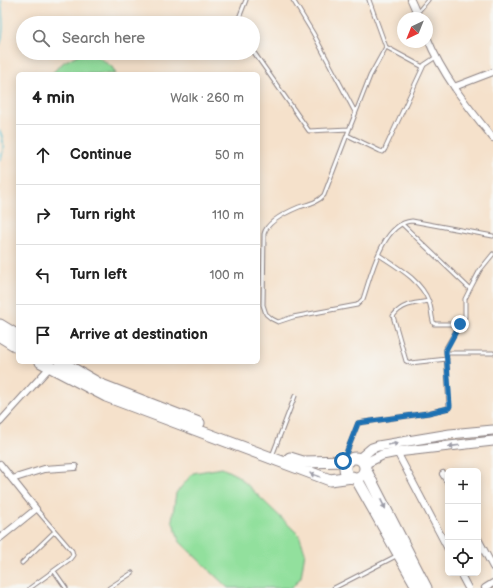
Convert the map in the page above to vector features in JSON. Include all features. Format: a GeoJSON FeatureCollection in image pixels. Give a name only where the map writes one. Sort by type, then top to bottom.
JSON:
{"type":"FeatureCollection","features":[{"type":"Feature","properties":{"kind":"highway"},"geometry":{"type":"LineString","coordinates":[[0,326],[16,335]]}},
{"type":"Feature","properties":{"kind":"highway"},"geometry":{"type":"LineString","coordinates":[[0,336],[16,346]]}},
{"type":"Feature","properties":{"kind":"highway"},"geometry":{"type":"LineString","coordinates":[[64,364],[99,384],[330,480],[362,475],[356,463]]}},
{"type":"Feature","properties":{"kind":"highway"},"geometry":{"type":"LineString","coordinates":[[46,365],[106,396],[272,455],[299,461],[356,463]]}},
{"type":"Feature","properties":{"kind":"highway"},"geometry":{"type":"LineString","coordinates":[[356,463],[346,465],[346,471],[354,477],[418,588]]}},
{"type":"Feature","properties":{"kind":"highway"},"geometry":{"type":"LineString","coordinates":[[356,463],[426,588]]}},
{"type":"Feature","properties":{"kind":"main road"},"geometry":{"type":"LineString","coordinates":[[356,463],[372,448],[378,446],[450,434],[493,430]]}},
{"type":"Feature","properties":{"kind":"main road"},"geometry":{"type":"LineString","coordinates":[[356,463],[397,452],[493,441]]}},
{"type":"Feature","properties":{"kind":"street"},"geometry":{"type":"LineString","coordinates":[[411,0],[417,12]]}},
{"type":"Feature","properties":{"kind":"street"},"geometry":{"type":"LineString","coordinates":[[432,48],[454,87],[493,138]]}},
{"type":"Feature","properties":{"kind":"street"},"geometry":{"type":"LineString","coordinates":[[454,87],[493,72]]}},
{"type":"Feature","properties":{"kind":"street"},"geometry":{"type":"LineString","coordinates":[[0,422],[46,365]]}},
{"type":"Feature","properties":{"kind":"street"},"geometry":{"type":"LineString","coordinates":[[397,452],[445,543]]}},
{"type":"Feature","properties":{"kind":"street"},"geometry":{"type":"LineString","coordinates":[[0,464],[36,509],[1,534]]}},
{"type":"Feature","properties":{"kind":"street"},"geometry":{"type":"LineString","coordinates":[[12,479],[44,469],[75,467]]}},
{"type":"Feature","properties":{"kind":"street"},"geometry":{"type":"LineString","coordinates":[[479,540],[493,567]]}},
{"type":"Feature","properties":{"kind":"street"},"geometry":{"type":"LineString","coordinates":[[462,576],[468,588]]}},
{"type":"Feature","properties":{"kind":"street"},"geometry":{"type":"LineString","coordinates":[[485,588],[493,583]]}},
{"type":"Feature","properties":{"kind":"lane"},"geometry":{"type":"LineString","coordinates":[[240,16],[246,0]]}},
{"type":"Feature","properties":{"kind":"lane"},"geometry":{"type":"LineString","coordinates":[[293,0],[355,112]]}},
{"type":"Feature","properties":{"kind":"lane"},"geometry":{"type":"LineString","coordinates":[[369,0],[386,47],[423,67]]}},
{"type":"Feature","properties":{"kind":"lane"},"geometry":{"type":"LineString","coordinates":[[420,12],[428,0]]}},
{"type":"Feature","properties":{"kind":"lane"},"geometry":{"type":"LineString","coordinates":[[386,47],[370,76],[324,195],[318,201],[284,214],[265,229],[264,311],[272,319],[278,322],[292,317],[357,305],[363,299],[384,242],[388,236],[402,224],[412,221],[493,236]]}},
{"type":"Feature","properties":{"kind":"lane"},"geometry":{"type":"LineString","coordinates":[[347,134],[383,152],[423,67],[426,62],[436,57]]}},
{"type":"Feature","properties":{"kind":"lane"},"geometry":{"type":"LineString","coordinates":[[259,60],[309,131],[349,128]]}},
{"type":"Feature","properties":{"kind":"lane"},"geometry":{"type":"LineString","coordinates":[[402,224],[470,289]]}},
{"type":"Feature","properties":{"kind":"lane"},"geometry":{"type":"LineString","coordinates":[[356,463],[358,423],[428,413],[449,408],[446,348],[465,317],[465,299],[470,289],[480,270],[493,254]]}},
{"type":"Feature","properties":{"kind":"lane"},"geometry":{"type":"LineString","coordinates":[[379,255],[414,280],[429,301],[434,324],[460,324]]}},
{"type":"Feature","properties":{"kind":"lane"},"geometry":{"type":"LineString","coordinates":[[429,301],[408,305],[399,309],[393,316],[406,361],[410,363],[447,359]]}},
{"type":"Feature","properties":{"kind":"lane"},"geometry":{"type":"LineString","coordinates":[[446,353],[493,353]]}},
{"type":"Feature","properties":{"kind":"lane"},"geometry":{"type":"LineString","coordinates":[[272,455],[296,396]]}},
{"type":"Feature","properties":{"kind":"lane"},"geometry":{"type":"LineString","coordinates":[[30,588],[70,559],[73,555],[72,551],[36,509]]}},
{"type":"Feature","properties":{"kind":"lane"},"geometry":{"type":"LineString","coordinates":[[22,564],[54,531]]}},
{"type":"Feature","properties":{"kind":"lane"},"geometry":{"type":"LineString","coordinates":[[334,588],[399,554]]}},
{"type":"Feature","properties":{"kind":"lane"},"geometry":{"type":"LineString","coordinates":[[54,571],[66,588]]}},
{"type":"Feature","properties":{"kind":"lane"},"geometry":{"type":"LineString","coordinates":[[109,588],[132,573]]}},
{"type":"Feature","properties":{"kind":"green space"},"geometry":{"type":"Polygon","coordinates":[[[68,60],[102,60],[112,67],[115,72],[53,72],[68,60]]]}},
{"type":"Feature","properties":{"kind":"green space"},"geometry":{"type":"Polygon","coordinates":[[[222,468],[238,476],[299,535],[305,552],[301,577],[292,588],[228,588],[180,542],[172,520],[176,493],[193,473],[222,468]]]}},
{"type":"Feature","properties":{"kind":"waterway"},"geometry":{"type":"LineString","coordinates":[[0,45],[3,28],[1,0]]}},
{"type":"Feature","properties":{"kind":"waterway"},"geometry":{"type":"LineString","coordinates":[[0,131],[3,145],[3,152],[0,160]]}},
{"type":"Feature","properties":{"kind":"route"},"geometry":{"type":"LineString","coordinates":[[343,461],[358,423],[428,413],[449,408],[446,348],[460,324]]}}]}
